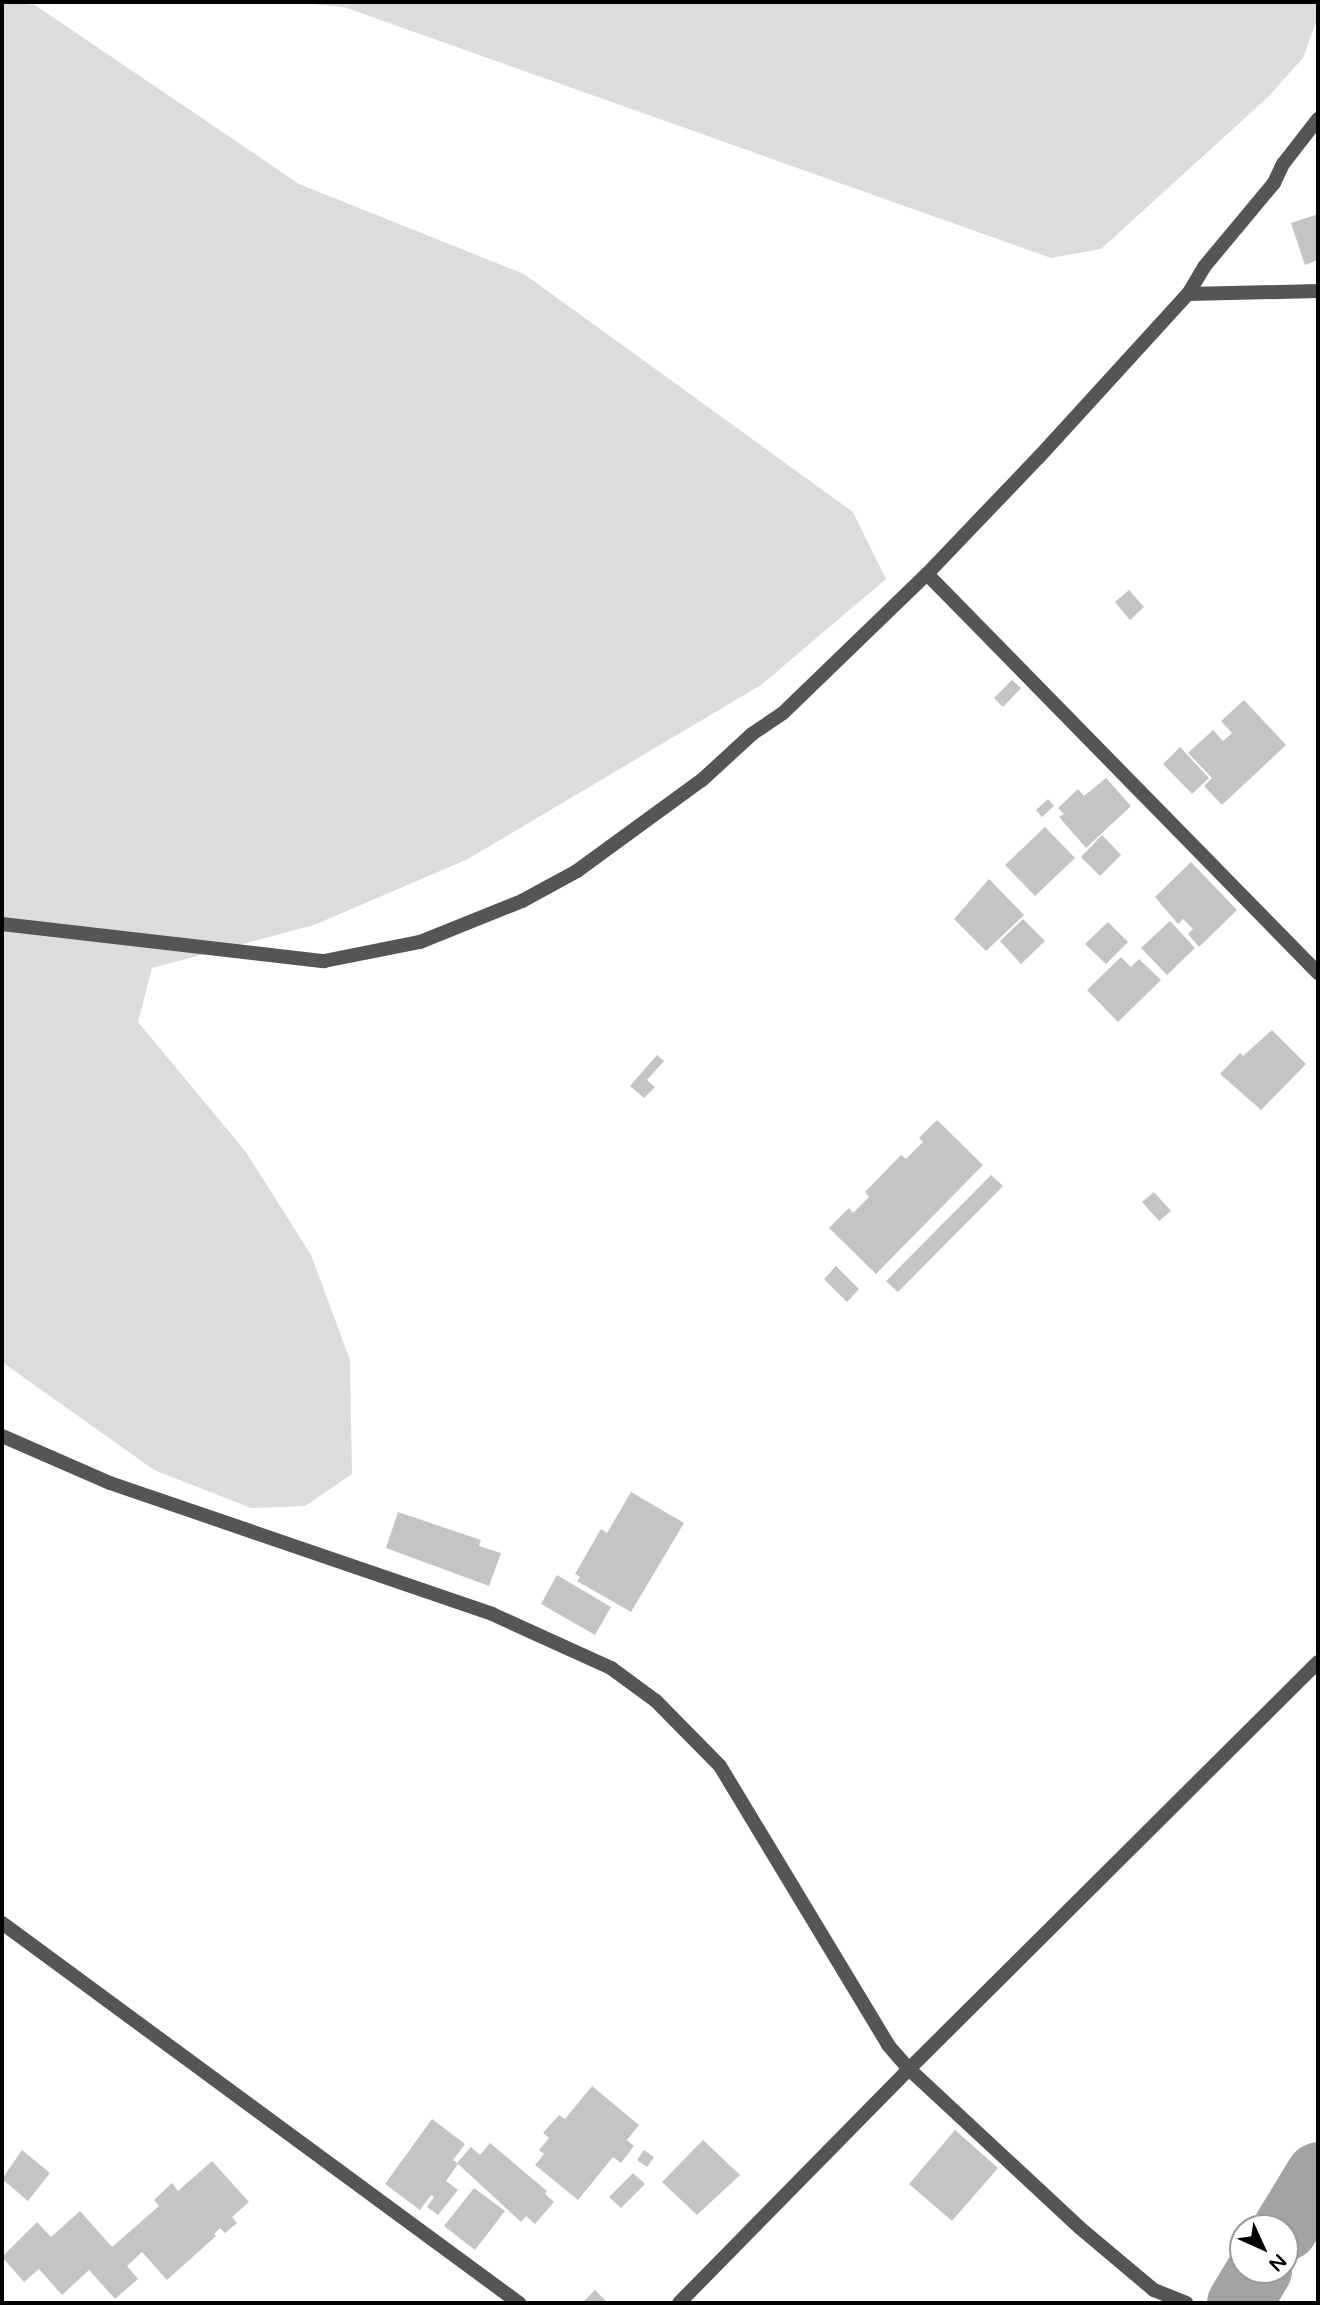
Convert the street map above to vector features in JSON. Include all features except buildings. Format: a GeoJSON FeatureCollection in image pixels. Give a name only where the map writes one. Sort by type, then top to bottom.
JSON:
{"type":"FeatureCollection","features":[{"type":"Feature","properties":{"kind":"street"},"geometry":{"type":"LineString","coordinates":[[2,923],[324,961],[420,942],[522,901],[577,871],[702,780],[752,734],[783,713],[927,574],[1039,457],[1188,294],[1204,267],[1274,183],[1283,164],[1318,119]]}},
{"type":"Feature","properties":{"kind":"street"},"geometry":{"type":"LineString","coordinates":[[1188,294],[1318,291]]}},
{"type":"Feature","properties":{"kind":"street"},"geometry":{"type":"LineString","coordinates":[[927,574],[1318,973]]}},
{"type":"Feature","properties":{"kind":"street"},"geometry":{"type":"LineString","coordinates":[[2,1436],[110,1483],[492,1614],[611,1668],[656,1701],[720,1766],[888,2045],[909,2069],[1080,2228],[1154,2290],[1186,2303]]}},
{"type":"Feature","properties":{"kind":"street"},"geometry":{"type":"LineString","coordinates":[[679,2303],[909,2069],[1318,1662]]}},
{"type":"Feature","properties":{"kind":"street"},"geometry":{"type":"LineString","coordinates":[[2,1923],[519,2303]]}},
{"type":"Feature","properties":{"kind":"shaded area"},"geometry":{"type":"Polygon","coordinates":[[[2,2],[35,5],[299,184],[524,274],[853,512],[886,579],[761,685],[468,859],[314,925],[152,968],[138,1022],[246,1152],[311,1255],[350,1360],[352,1474],[305,1506],[251,1508],[154,1470],[2,1362],[2,2]]]}},
{"type":"Feature","properties":{"kind":"shaded area"},"geometry":{"type":"Polygon","coordinates":[[[289,2],[1318,2],[1318,17],[1303,58],[1267,98],[1101,249],[1051,258],[344,7],[289,2]]]}},
{"type":"Feature","properties":{"kind":"waterway"},"geometry":{"type":"LineString","coordinates":[[1294,2214],[1318,2174]]}},
{"type":"Feature","properties":{"kind":"waterway"},"geometry":{"type":"LineString","coordinates":[[1239,2303],[1251,2284]]}}]}
